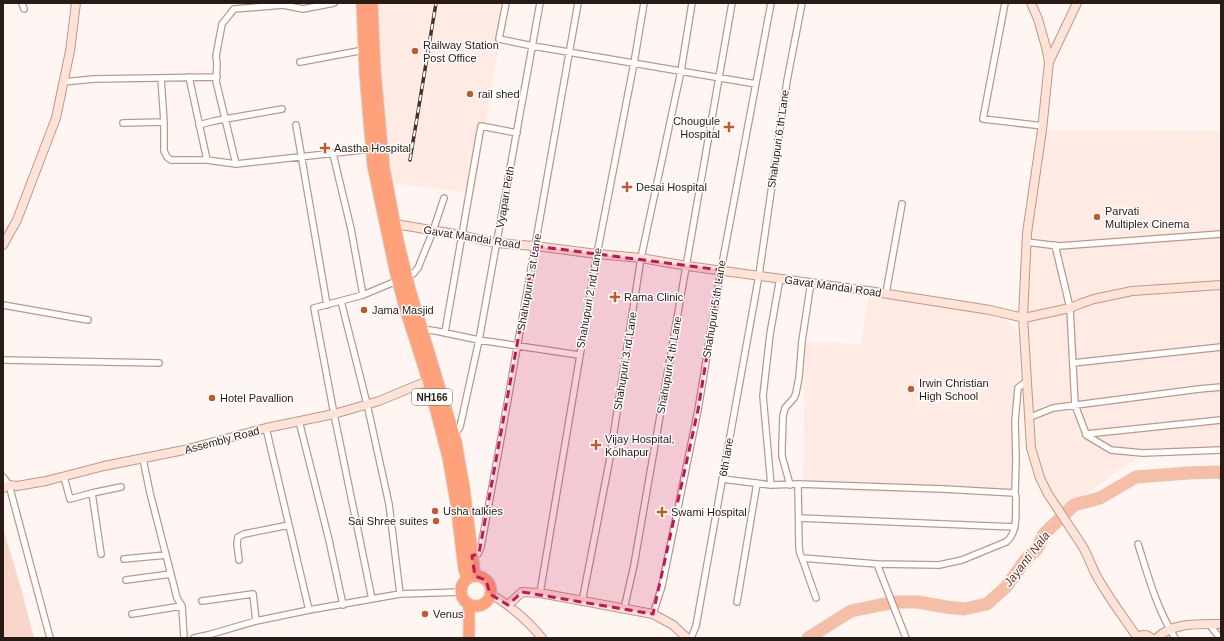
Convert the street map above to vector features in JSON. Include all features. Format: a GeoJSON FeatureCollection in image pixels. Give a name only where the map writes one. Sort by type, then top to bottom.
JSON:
{"type":"FeatureCollection","features":[{"type":"Feature","properties":{"kind":"highway","name":"NH166"},"geometry":{"type":"LineString","coordinates":[[362,3],[369,50],[375,70],[384,168],[395,224],[405,308],[454,435],[464,487],[475,577]]}},
{"type":"Feature","properties":{"kind":"highway","name":"NH166"},"geometry":{"type":"LineString","coordinates":[[372,3],[369,50],[371,149],[376,184],[390,249],[421,329],[448,457],[456,503],[464,569],[475,577],[488,583],[491,590],[490,594]]}},
{"type":"Feature","properties":{"kind":"highway"},"geometry":{"type":"LineString","coordinates":[[475,577],[463,583],[461,592],[462,598],[472,605],[483,604],[489,598],[490,594]]}},
{"type":"Feature","properties":{"kind":"highway"},"geometry":{"type":"LineString","coordinates":[[469,638],[472,605]]}},
{"type":"Feature","properties":{"kind":"highway"},"geometry":{"type":"LineString","coordinates":[[472,605],[474,638]]}},
{"type":"Feature","properties":{"kind":"street"},"geometry":{"type":"LineString","coordinates":[[22,3],[24,9]]}},
{"type":"Feature","properties":{"kind":"street"},"geometry":{"type":"LineString","coordinates":[[3,245],[17,220],[56,118],[70,51],[76,3]]}},
{"type":"Feature","properties":{"kind":"street"},"geometry":{"type":"LineString","coordinates":[[236,164],[216,77],[216,56],[222,24],[234,6],[282,6],[303,9],[334,3]]}},
{"type":"Feature","properties":{"kind":"street"},"geometry":{"type":"LineString","coordinates":[[506,3],[499,39],[532,46],[756,84]]}},
{"type":"Feature","properties":{"kind":"street","name":"Vyapari Peth"},"geometry":{"type":"LineString","coordinates":[[454,435],[460,427],[479,340],[540,3]]}},
{"type":"Feature","properties":{"kind":"street","name":"Shahupuri 1 st Lane"},"geometry":{"type":"LineString","coordinates":[[472,556],[478,554],[481,547],[578,3]]}},
{"type":"Feature","properties":{"kind":"street","name":"Shahupuri 2 nd Lane"},"geometry":{"type":"LineString","coordinates":[[540,594],[579,355],[644,3]]}},
{"type":"Feature","properties":{"kind":"street","name":"Shahupuri 3 rd Lane"},"geometry":{"type":"LineString","coordinates":[[582,602],[609,463],[641,258],[681,71],[692,3]]}},
{"type":"Feature","properties":{"kind":"street","name":"Shahupuri 4 th Lane"},"geometry":{"type":"LineString","coordinates":[[624,609],[634,565],[732,3]]}},
{"type":"Feature","properties":{"kind":"street","name":"Shahupuri 5 th Lane"},"geometry":{"type":"LineString","coordinates":[[653,614],[662,586],[698,410],[720,270],[771,3]]}},
{"type":"Feature","properties":{"kind":"street","name":"Shahupuri 6 th Lane"},"geometry":{"type":"LineString","coordinates":[[759,275],[787,81],[802,3]]}},
{"type":"Feature","properties":{"kind":"street"},"geometry":{"type":"LineString","coordinates":[[1005,3],[983,119],[1042,126]]}},
{"type":"Feature","properties":{"kind":"street"},"geometry":{"type":"LineString","coordinates":[[1031,3],[1038,19],[1049,62],[1026,242],[1024,318],[1028,418],[1031,449],[1040,478],[1048,494],[1088,556],[1102,585],[1137,638],[1143,635],[1147,635],[1151,638]]}},
{"type":"Feature","properties":{"kind":"street"},"geometry":{"type":"LineString","coordinates":[[1049,62],[1077,3]]}},
{"type":"Feature","properties":{"kind":"street"},"geometry":{"type":"LineString","coordinates":[[300,62],[369,50]]}},
{"type":"Feature","properties":{"kind":"street"},"geometry":{"type":"LineString","coordinates":[[189,77],[207,160]]}},
{"type":"Feature","properties":{"kind":"street"},"geometry":{"type":"LineString","coordinates":[[63,82],[94,79],[216,77]]}},
{"type":"Feature","properties":{"kind":"street"},"geometry":{"type":"LineString","coordinates":[[161,78],[164,151],[167,157],[172,160],[207,160],[236,164],[371,149]]}},
{"type":"Feature","properties":{"kind":"street"},"geometry":{"type":"LineString","coordinates":[[199,125],[282,109]]}},
{"type":"Feature","properties":{"kind":"street"},"geometry":{"type":"LineString","coordinates":[[122,123],[164,122]]}},
{"type":"Feature","properties":{"kind":"street"},"geometry":{"type":"LineString","coordinates":[[296,125],[327,305]]}},
{"type":"Feature","properties":{"kind":"street"},"geometry":{"type":"LineString","coordinates":[[445,332],[481,126],[517,133]]}},
{"type":"Feature","properties":{"kind":"street"},"geometry":{"type":"LineString","coordinates":[[333,154],[351,229],[363,295]]}},
{"type":"Feature","properties":{"kind":"street"},"geometry":{"type":"LineString","coordinates":[[372,599],[314,308],[363,295],[413,274],[418,268],[444,198]]}},
{"type":"Feature","properties":{"kind":"street"},"geometry":{"type":"LineString","coordinates":[[886,293],[902,204]]}},
{"type":"Feature","properties":{"kind":"street","name":"Gavat Mandai Road"},"geometry":{"type":"LineString","coordinates":[[395,224],[461,235],[496,243],[641,258],[687,266],[886,293],[990,310],[1024,318]]}},
{"type":"Feature","properties":{"kind":"street"},"geometry":{"type":"LineString","coordinates":[[1026,242],[1055,245],[1221,234]]}},
{"type":"Feature","properties":{"kind":"street"},"geometry":{"type":"LineString","coordinates":[[1055,245],[1070,308],[1075,405],[1086,434],[1111,450],[1143,453],[1221,450]]}},
{"type":"Feature","properties":{"kind":"street","name":"6th lane"},"geometry":{"type":"LineString","coordinates":[[692,638],[696,626],[759,275]]}},
{"type":"Feature","properties":{"kind":"street"},"geometry":{"type":"LineString","coordinates":[[771,485],[763,396],[769,340],[780,278]]}},
{"type":"Feature","properties":{"kind":"street"},"geometry":{"type":"LineString","coordinates":[[786,485],[782,456],[783,416],[785,408],[794,398],[798,386],[802,341],[811,282]]}},
{"type":"Feature","properties":{"kind":"street"},"geometry":{"type":"LineString","coordinates":[[1024,318],[1070,308],[1082,302],[1132,291],[1221,285]]}},
{"type":"Feature","properties":{"kind":"street"},"geometry":{"type":"LineString","coordinates":[[341,301],[367,404],[389,504],[400,594]]}},
{"type":"Feature","properties":{"kind":"street"},"geometry":{"type":"LineString","coordinates":[[3,305],[88,320]]}},
{"type":"Feature","properties":{"kind":"street"},"geometry":{"type":"LineString","coordinates":[[421,329],[445,332],[479,340],[579,355]]}},
{"type":"Feature","properties":{"kind":"street"},"geometry":{"type":"LineString","coordinates":[[1073,363],[1221,347]]}},
{"type":"Feature","properties":{"kind":"street"},"geometry":{"type":"LineString","coordinates":[[3,360],[159,363]]}},
{"type":"Feature","properties":{"kind":"street","name":"Assembly Road"},"geometry":{"type":"LineString","coordinates":[[6,486],[17,486],[64,477],[104,466],[184,450],[266,428],[334,414],[379,402],[432,379]]}},
{"type":"Feature","properties":{"kind":"street"},"geometry":{"type":"LineString","coordinates":[[802,558],[877,564],[939,565],[962,560],[1006,542],[1011,538],[1015,527],[1015,421],[1018,388],[1027,381]]}},
{"type":"Feature","properties":{"kind":"street"},"geometry":{"type":"LineString","coordinates":[[1028,418],[1053,408],[1221,387]]}},
{"type":"Feature","properties":{"kind":"street"},"geometry":{"type":"LineString","coordinates":[[1086,434],[1221,420]]}},
{"type":"Feature","properties":{"kind":"street"},"geometry":{"type":"LineString","coordinates":[[299,421],[329,540],[343,604]]}},
{"type":"Feature","properties":{"kind":"street"},"geometry":{"type":"LineString","coordinates":[[266,428],[309,610]]}},
{"type":"Feature","properties":{"kind":"street"},"geometry":{"type":"LineString","coordinates":[[143,459],[150,493],[177,598],[182,606],[184,638]]}},
{"type":"Feature","properties":{"kind":"street"},"geometry":{"type":"LineString","coordinates":[[3,476],[50,636],[56,638]]}},
{"type":"Feature","properties":{"kind":"street"},"geometry":{"type":"LineString","coordinates":[[64,477],[70,499],[121,487]]}},
{"type":"Feature","properties":{"kind":"street"},"geometry":{"type":"LineString","coordinates":[[722,479],[771,485],[798,484],[943,489],[1014,494]]}},
{"type":"Feature","properties":{"kind":"street"},"geometry":{"type":"LineString","coordinates":[[737,602],[757,484]]}},
{"type":"Feature","properties":{"kind":"street"},"geometry":{"type":"LineString","coordinates":[[798,484],[800,554],[816,598]]}},
{"type":"Feature","properties":{"kind":"street"},"geometry":{"type":"LineString","coordinates":[[92,493],[101,554]]}},
{"type":"Feature","properties":{"kind":"street"},"geometry":{"type":"LineString","coordinates":[[799,518],[1015,527]]}},
{"type":"Feature","properties":{"kind":"street"},"geometry":{"type":"LineString","coordinates":[[239,560],[237,544],[238,537],[244,534],[289,525]]}},
{"type":"Feature","properties":{"kind":"street"},"geometry":{"type":"LineString","coordinates":[[1138,544],[1161,613],[1175,638]]}},
{"type":"Feature","properties":{"kind":"street"},"geometry":{"type":"LineString","coordinates":[[124,558],[166,554]]}},
{"type":"Feature","properties":{"kind":"street"},"geometry":{"type":"LineString","coordinates":[[877,564],[906,638]]}},
{"type":"Feature","properties":{"kind":"street"},"geometry":{"type":"LineString","coordinates":[[126,580],[171,574]]}},
{"type":"Feature","properties":{"kind":"street"},"geometry":{"type":"LineString","coordinates":[[194,638],[256,621],[400,594],[461,592]]}},
{"type":"Feature","properties":{"kind":"street"},"geometry":{"type":"LineString","coordinates":[[508,605],[522,592],[653,614],[673,625],[687,638]]}},
{"type":"Feature","properties":{"kind":"street"},"geometry":{"type":"LineString","coordinates":[[202,601],[253,594],[256,621]]}},
{"type":"Feature","properties":{"kind":"street"},"geometry":{"type":"LineString","coordinates":[[490,594],[508,605],[542,638]]}},
{"type":"Feature","properties":{"kind":"street"},"geometry":{"type":"LineString","coordinates":[[132,614],[182,606]]}},
{"type":"Feature","properties":{"kind":"street"},"geometry":{"type":"LineString","coordinates":[[1157,638],[1180,626],[1195,624],[1221,624]]}},
{"type":"Feature","properties":{"kind":"street"},"geometry":{"type":"LineString","coordinates":[[1209,624],[1220,638]]}},
{"type":"Feature","properties":{"kind":"highlighted area"},"geometry":{"type":"Polygon","coordinates":[[[535,246],[721,270],[698,410],[653,614],[522,592],[508,605],[490,594],[486,580],[475,576],[472,556],[479,553],[535,246]]]}},
{"type":"Feature","properties":{"kind":"shaded area"},"geometry":{"type":"Polygon","coordinates":[[[372,3],[506,3],[474,194],[387,182],[372,3]]]}},
{"type":"Feature","properties":{"kind":"shaded area"},"geometry":{"type":"Polygon","coordinates":[[[1042,130],[1221,131],[1221,450],[1143,453],[1060,513],[1035,463],[1024,338],[1027,233],[1042,130]]]}},
{"type":"Feature","properties":{"kind":"shaded area","name":"Irwin Christian High School"},"geometry":{"type":"Polygon","coordinates":[[[869,291],[989,314],[1006,320],[1016,330],[1019,346],[1018,432],[1020,478],[1013,494],[858,492],[803,486],[805,342],[861,344],[869,291]]]}},
{"type":"Feature","properties":{"kind":"shaded area"},"geometry":{"type":"Polygon","coordinates":[[[3,528],[21,588],[34,638],[3,638],[3,528]]]}},
{"type":"Feature","properties":{"kind":"waterway","name":"Jayanti Nala"},"geometry":{"type":"LineString","coordinates":[[808,638],[851,611],[880,605],[898,602],[918,602],[964,609],[987,604],[1006,587],[1027,558],[1037,549],[1044,534],[1074,505],[1100,498],[1136,477],[1188,473],[1221,473]]}},
{"type":"Feature","properties":{"kind":"railway"},"geometry":{"type":"LineString","coordinates":[[410,160],[436,3]]}},
{"type":"Feature","properties":{"kind":"place","name":"Railway Station Post Office"},"geometry":{"type":"Point","coordinates":[415,51]}},
{"type":"Feature","properties":{"kind":"place","name":"rail shed"},"geometry":{"type":"Point","coordinates":[470,94]}},
{"type":"Feature","properties":{"kind":"place","name":"Chougule Hospital"},"geometry":{"type":"Point","coordinates":[729,127]}},
{"type":"Feature","properties":{"kind":"place","name":"Aastha Hospital"},"geometry":{"type":"Point","coordinates":[325,148]}},
{"type":"Feature","properties":{"kind":"place","name":"Desai Hospital"},"geometry":{"type":"Point","coordinates":[627,187]}},
{"type":"Feature","properties":{"kind":"place","name":"Parvati Multiplex Cinema"},"geometry":{"type":"Point","coordinates":[1097,217]}},
{"type":"Feature","properties":{"kind":"place","name":"Rama Clinic"},"geometry":{"type":"Point","coordinates":[615,297]}},
{"type":"Feature","properties":{"kind":"place","name":"Jama Masjid"},"geometry":{"type":"Point","coordinates":[364,310]}},
{"type":"Feature","properties":{"kind":"place","name":"Irwin Christian High School"},"geometry":{"type":"Point","coordinates":[911,389]}},
{"type":"Feature","properties":{"kind":"place","name":"Hotel Pavallion"},"geometry":{"type":"Point","coordinates":[212,398]}},
{"type":"Feature","properties":{"kind":"place","name":"Vijay Hospital, Kolhapur"},"geometry":{"type":"Point","coordinates":[596,445]}},
{"type":"Feature","properties":{"kind":"place","name":"Usha talkies"},"geometry":{"type":"Point","coordinates":[435,511]}},
{"type":"Feature","properties":{"kind":"place","name":"Swami Hospital"},"geometry":{"type":"Point","coordinates":[662,512]}},
{"type":"Feature","properties":{"kind":"place","name":"Sai Shree suites"},"geometry":{"type":"Point","coordinates":[436,521]}},
{"type":"Feature","properties":{"kind":"place","name":"Venus"},"geometry":{"type":"Point","coordinates":[425,614]}}]}
